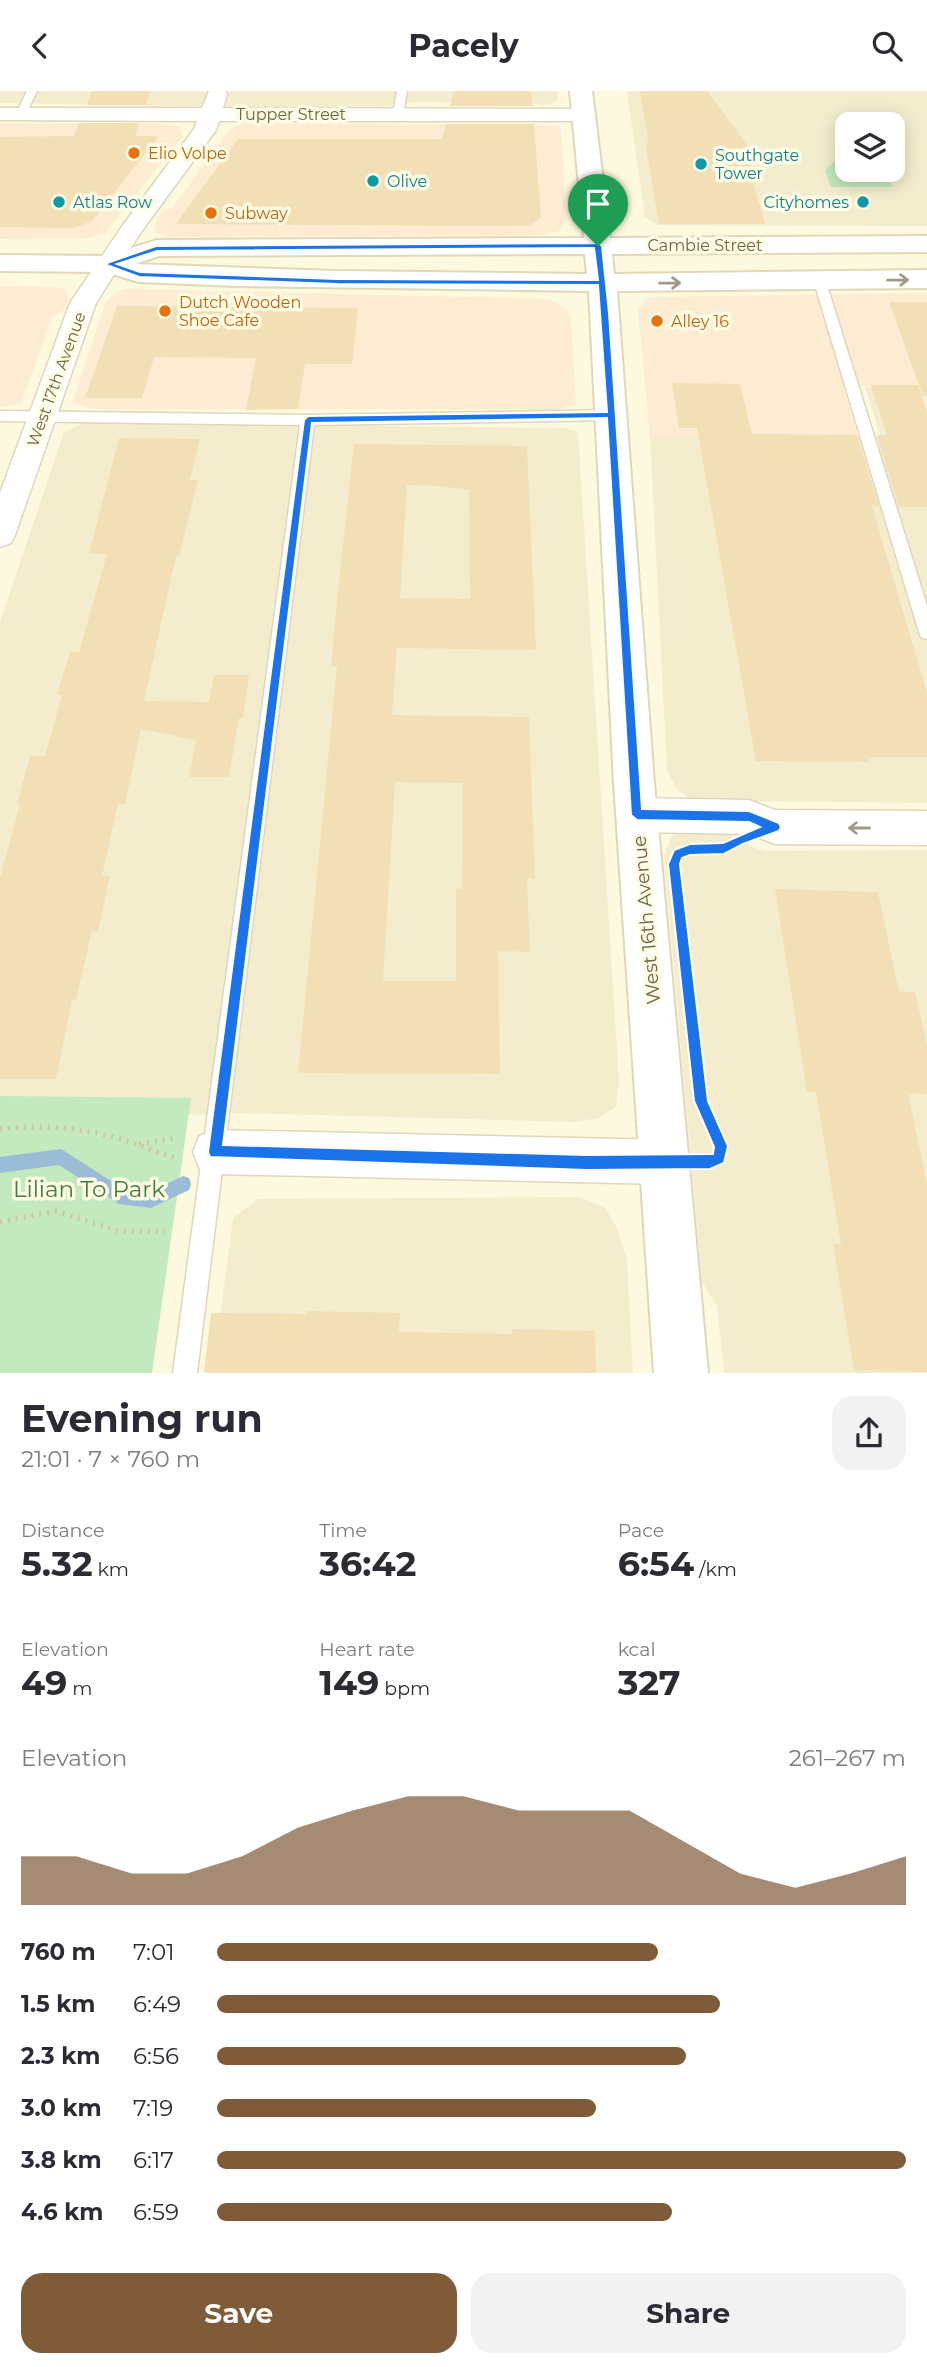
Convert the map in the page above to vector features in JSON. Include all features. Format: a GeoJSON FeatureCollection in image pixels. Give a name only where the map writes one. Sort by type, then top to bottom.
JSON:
{"type":"FeatureCollection","features":[{"type":"Feature","properties":{"kind":"main road","name":"West 16th Avenue"},"geometry":{"type":"LineString","coordinates":[[582,103],[602,283],[637,815],[681,1373]]}},
{"type":"Feature","properties":{"kind":"main road","name":"Cambie Street"},"geometry":{"type":"LineString","coordinates":[[108,264],[156,248],[927,244]]}},
{"type":"Feature","properties":{"kind":"main road","name":"Cambie Street"},"geometry":{"type":"LineString","coordinates":[[0,263],[108,264],[139,274],[337,281],[602,283],[927,279]]}},
{"type":"Feature","properties":{"kind":"street","name":"West 17th Avenue"},"geometry":{"type":"LineString","coordinates":[[0,535],[83,303],[205,130],[218,91]]}},
{"type":"Feature","properties":{"kind":"street","name":"Tupper Street"},"geometry":{"type":"LineString","coordinates":[[10,114],[398,114],[582,103]]}},
{"type":"Feature","properties":{"kind":"street"},"geometry":{"type":"LineString","coordinates":[[637,815],[749,817],[775,827],[927,828]]}},
{"type":"Feature","properties":{"kind":"street"},"geometry":{"type":"LineString","coordinates":[[215,1152],[665,1163]]}},
{"type":"Feature","properties":{"kind":"lane"},"geometry":{"type":"LineString","coordinates":[[10,114],[32,91]]}},
{"type":"Feature","properties":{"kind":"lane"},"geometry":{"type":"LineString","coordinates":[[398,114],[402,91]]}},
{"type":"Feature","properties":{"kind":"lane"},"geometry":{"type":"LineString","coordinates":[[820,282],[927,632]]}},
{"type":"Feature","properties":{"kind":"lane"},"geometry":{"type":"LineString","coordinates":[[0,416],[308,420],[612,415]]}},
{"type":"Feature","properties":{"kind":"lane"},"geometry":{"type":"LineString","coordinates":[[185,1373],[308,420]]}},
{"type":"Feature","properties":{"kind":"path"},"geometry":{"type":"LineString","coordinates":[[665,1163],[710,1162],[719,1158],[721,1146],[706,1112]]}},
{"type":"Feature","properties":{"kind":"path"},"geometry":{"type":"LineString","coordinates":[[0,1129],[36,1125],[83,1129],[138,1144]]}},
{"type":"Feature","properties":{"kind":"path"},"geometry":{"type":"LineString","coordinates":[[0,1222],[56,1211],[119,1231],[165,1231]]}},
{"type":"Feature","properties":{"kind":"shaded area"},"geometry":{"type":"Polygon","coordinates":[[[0,91],[558,91],[558,99],[551,104],[542,105],[416,102],[386,106],[184,106],[0,103],[0,91]]]}},
{"type":"Feature","properties":{"kind":"shaded area"},"geometry":{"type":"Polygon","coordinates":[[[627,91],[927,91],[927,226],[658,225],[645,217],[627,91]]]}},
{"type":"Feature","properties":{"kind":"shaded area"},"geometry":{"type":"Polygon","coordinates":[[[0,123],[162,124],[179,127],[182,137],[105,233],[87,238],[0,239],[0,123]]]}},
{"type":"Feature","properties":{"kind":"shaded area","name":"Olive"},"geometry":{"type":"Polygon","coordinates":[[[242,123],[558,126],[561,130],[566,222],[559,231],[542,235],[170,237],[156,233],[154,224],[163,211],[173,207],[230,129],[242,123]]]}},
{"type":"Feature","properties":{"kind":"shaded area"},"geometry":{"type":"Polygon","coordinates":[[[0,286],[56,287],[65,289],[68,298],[64,310],[52,317],[21,403],[9,406],[0,406],[0,286]]]}},
{"type":"Feature","properties":{"kind":"shaded area"},"geometry":{"type":"Polygon","coordinates":[[[126,289],[549,299],[567,310],[571,320],[576,404],[559,409],[92,409],[73,402],[105,304],[116,292],[126,289]]]}},
{"type":"Feature","properties":{"kind":"shaded area"},"geometry":{"type":"Polygon","coordinates":[[[927,293],[927,387],[843,386],[858,437],[650,437],[638,310],[647,299],[927,293]]]}},
{"type":"Feature","properties":{"kind":"shaded area"},"geometry":{"type":"Polygon","coordinates":[[[865,387],[927,387],[927,803],[694,800],[677,790],[667,770],[650,437],[881,437],[865,387]]]}},
{"type":"Feature","properties":{"kind":"shaded area"},"geometry":{"type":"Polygon","coordinates":[[[85,423],[565,428],[578,432],[619,1082],[616,1107],[598,1118],[575,1122],[242,1113],[0,1121],[0,622],[64,432],[85,423]]]}},
{"type":"Feature","properties":{"kind":"shaded area"},"geometry":{"type":"Polygon","coordinates":[[[683,828],[727,831],[752,847],[765,851],[927,850],[927,1373],[724,1373],[717,1306],[702,1282],[664,855],[672,836],[683,828]]]}},
{"type":"Feature","properties":{"kind":"shaded area"},"geometry":{"type":"Polygon","coordinates":[[[580,1197],[605,1208],[617,1228],[627,1260],[633,1373],[213,1373],[233,1218],[258,1199],[580,1197]]]}},
{"type":"Feature","properties":{"kind":"green space"},"geometry":{"type":"Polygon","coordinates":[[[835,161],[835,182],[890,182],[892,187],[831,187],[825,170],[835,161]]]}},
{"type":"Feature","properties":{"kind":"green space","name":"Lilian To Park"},"geometry":{"type":"Polygon","coordinates":[[[0,1096],[191,1098],[152,1373],[0,1373],[0,1096]]]}},
{"type":"Feature","properties":{"kind":"building"},"geometry":{"type":"Polygon","coordinates":[[[92,91],[150,91],[146,105],[87,105],[92,91]]]}},
{"type":"Feature","properties":{"kind":"building"},"geometry":{"type":"Polygon","coordinates":[[[454,91],[531,91],[533,106],[450,106],[454,91]]]}},
{"type":"Feature","properties":{"kind":"building","name":"Southgate Tower"},"geometry":{"type":"Polygon","coordinates":[[[640,91],[707,91],[750,149],[748,164],[765,224],[659,224],[646,148],[648,138],[640,91]]]}},
{"type":"Feature","properties":{"kind":"building"},"geometry":{"type":"Polygon","coordinates":[[[79,123],[139,123],[135,136],[159,136],[92,221],[74,228],[0,227],[0,137],[74,136],[79,123]]]}},
{"type":"Feature","properties":{"kind":"building","name":"Olive"},"geometry":{"type":"Polygon","coordinates":[[[446,124],[534,124],[541,218],[529,226],[176,224],[238,139],[442,139],[446,124]]]}},
{"type":"Feature","properties":{"kind":"building"},"geometry":{"type":"Polygon","coordinates":[[[889,302],[927,302],[927,396],[923,396],[889,302]]]}},
{"type":"Feature","properties":{"kind":"building"},"geometry":{"type":"Polygon","coordinates":[[[117,306],[358,308],[352,364],[305,364],[298,409],[246,410],[256,358],[154,357],[142,398],[85,398],[117,306]]]}},
{"type":"Feature","properties":{"kind":"building"},"geometry":{"type":"Polygon","coordinates":[[[672,383],[740,384],[752,434],[857,435],[879,507],[872,506],[927,693],[927,757],[868,757],[869,762],[756,761],[697,428],[679,428],[672,383]]]}},
{"type":"Feature","properties":{"kind":"building"},"geometry":{"type":"Polygon","coordinates":[[[871,385],[918,385],[927,413],[927,507],[899,507],[877,435],[887,435],[871,385]]]}},
{"type":"Feature","properties":{"kind":"building"},"geometry":{"type":"Polygon","coordinates":[[[119,438],[200,439],[190,480],[198,480],[179,556],[176,556],[144,701],[209,702],[214,675],[249,675],[243,718],[239,718],[229,777],[189,777],[196,740],[141,729],[125,804],[118,804],[102,876],[110,876],[98,931],[92,931],[76,1000],[72,1000],[56,1079],[0,1079],[0,878],[30,756],[45,756],[62,695],[57,695],[70,652],[79,652],[107,554],[89,554],[119,438]]]}},
{"type":"Feature","properties":{"kind":"building"},"geometry":{"type":"Polygon","coordinates":[[[354,444],[527,446],[536,650],[397,648],[392,715],[529,717],[535,878],[527,878],[530,952],[498,951],[500,1074],[298,1073],[337,666],[331,666],[354,444]],[[407,485],[400,598],[470,599],[469,490],[407,485]],[[395,782],[383,981],[456,981],[456,889],[462,889],[463,783],[395,782]]]}},
{"type":"Feature","properties":{"kind":"building"},"geometry":{"type":"Polygon","coordinates":[[[775,889],[878,892],[899,992],[915,992],[927,1044],[927,1094],[908,1093],[927,1183],[927,1372],[854,1370],[833,1244],[841,1245],[816,1092],[807,1092],[775,889]]]}},
{"type":"Feature","properties":{"kind":"building"},"geometry":{"type":"Polygon","coordinates":[[[307,1311],[400,1313],[399,1332],[512,1334],[512,1329],[595,1331],[596,1373],[204,1373],[211,1313],[306,1314],[307,1311]]]}},
{"type":"Feature","properties":{"kind":"waterway"},"geometry":{"type":"LineString","coordinates":[[0,1165],[61,1157],[119,1196],[151,1200],[183,1184]]}},
{"type":"Feature","properties":{"kind":"place","name":"Elio Volpe"},"geometry":{"type":"Point","coordinates":[134,153]}},
{"type":"Feature","properties":{"kind":"place","name":"Southgate Tower"},"geometry":{"type":"Point","coordinates":[701,164]}},
{"type":"Feature","properties":{"kind":"place","name":"Olive"},"geometry":{"type":"Point","coordinates":[373,181]}},
{"type":"Feature","properties":{"kind":"place","name":"Atlas Row"},"geometry":{"type":"Point","coordinates":[59,202]}},
{"type":"Feature","properties":{"kind":"place","name":"Cityhomes"},"geometry":{"type":"Point","coordinates":[863,202]}},
{"type":"Feature","properties":{"kind":"place","name":"Subway"},"geometry":{"type":"Point","coordinates":[211,213]}},
{"type":"Feature","properties":{"kind":"place","name":"Dutch Wooden Shoe Cafe"},"geometry":{"type":"Point","coordinates":[165,311]}},
{"type":"Feature","properties":{"kind":"place","name":"Alley 16"},"geometry":{"type":"Point","coordinates":[657,321]}},
{"type":"Feature","properties":{"kind":"route"},"geometry":{"type":"LineString","coordinates":[[598,246],[156,248],[108,264],[139,274],[337,281],[602,283],[612,415],[308,420],[215,1152],[586,1163],[710,1162],[719,1158],[721,1146],[701,1101],[674,864],[678,854],[690,850],[724,848],[739,839],[775,827],[749,817],[637,815],[612,415],[605,313],[604,305],[602,283],[598,246]]}}]}
